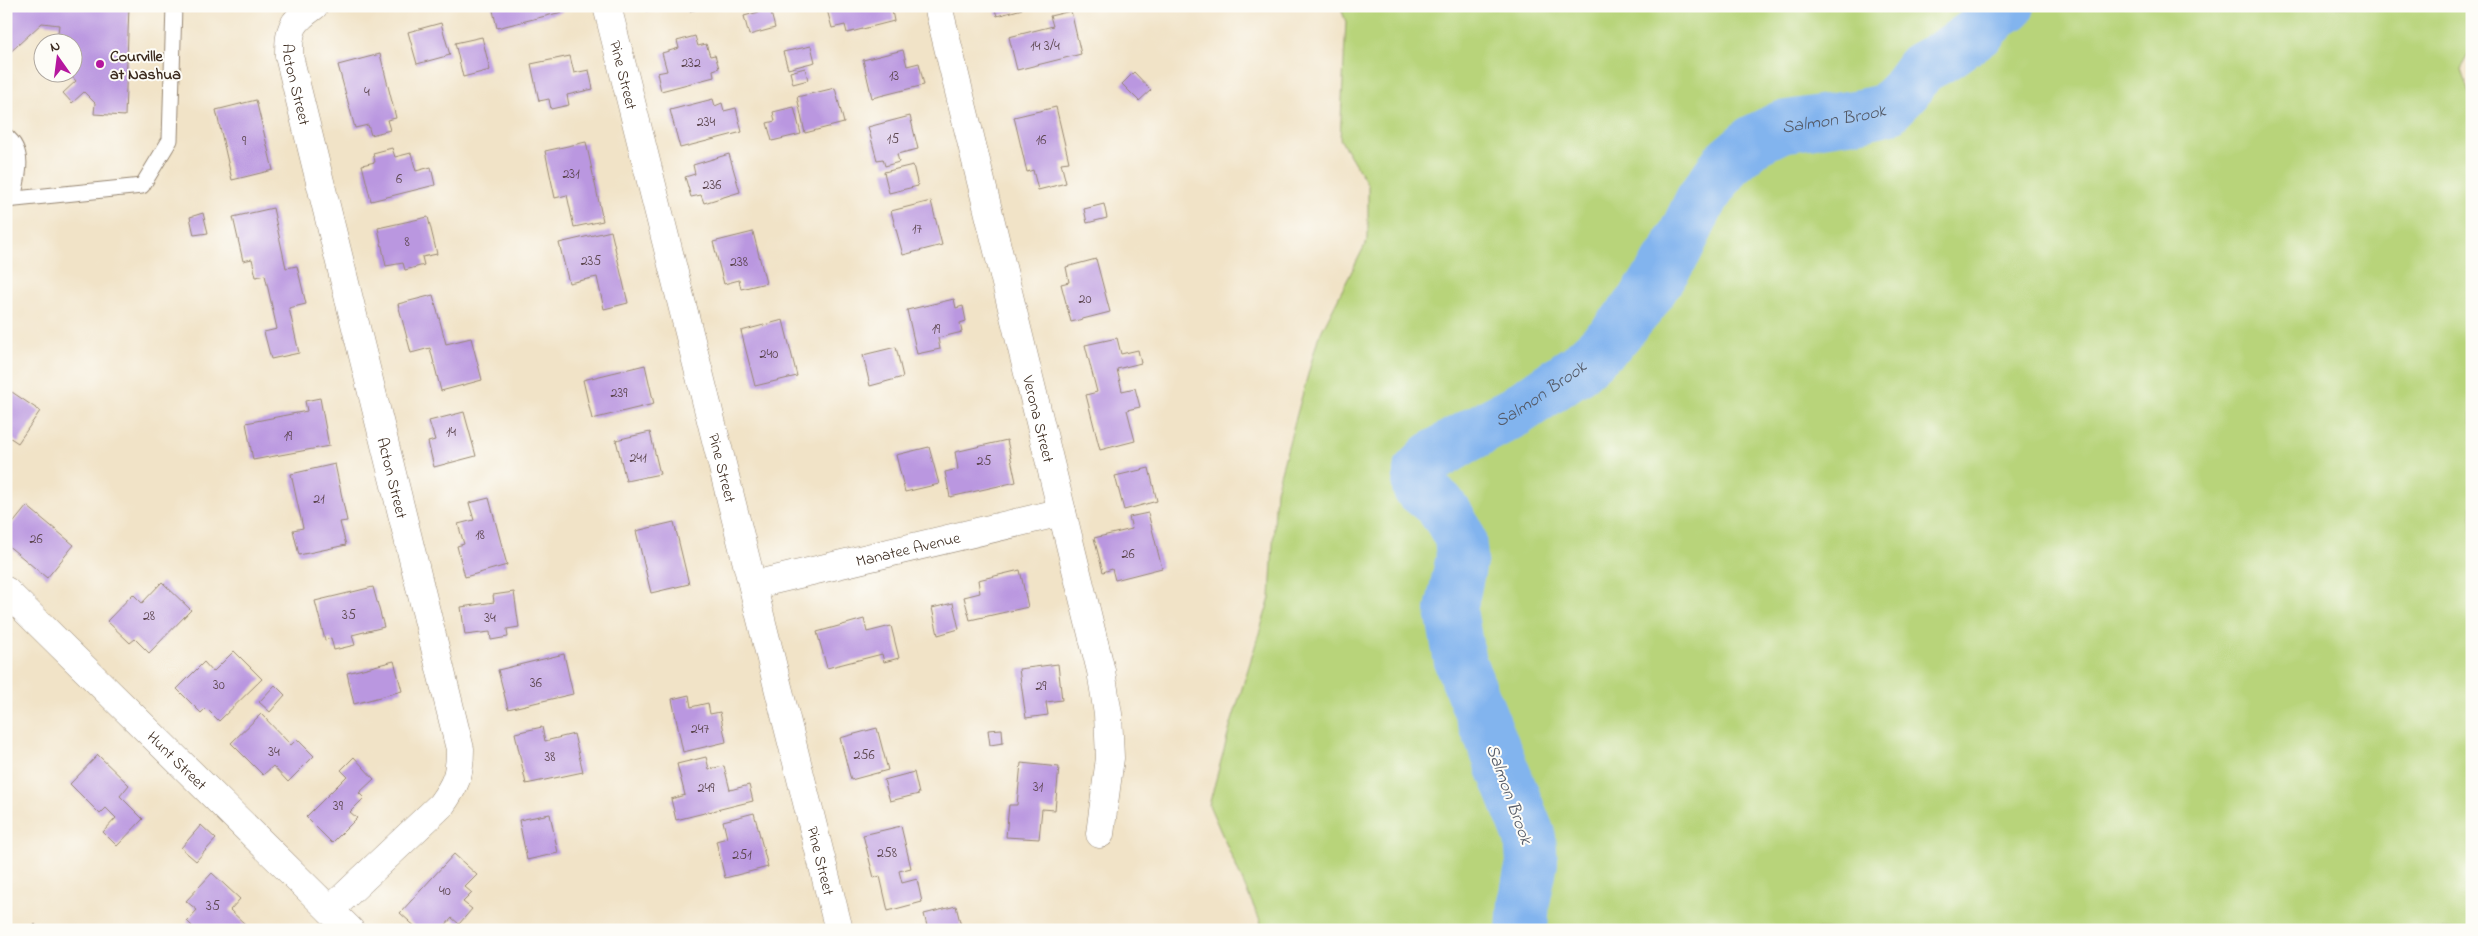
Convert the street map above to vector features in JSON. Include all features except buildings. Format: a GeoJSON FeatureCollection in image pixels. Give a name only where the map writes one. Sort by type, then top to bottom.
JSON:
{"type":"FeatureCollection","features":[{"type":"Feature","properties":{"kind":"street","name":"Acton Street"},"geometry":{"type":"LineString","coordinates":[[314,6],[298,18],[293,26],[289,34],[289,56],[460,749],[460,768],[456,784],[441,805],[330,910]]}},
{"type":"Feature","properties":{"kind":"street","name":"Pine Street"},"geometry":{"type":"LineString","coordinates":[[607,6],[839,930]]}},
{"type":"Feature","properties":{"kind":"street","name":"Verona Street"},"geometry":{"type":"LineString","coordinates":[[938,6],[1101,671],[1108,714],[1110,758],[1100,834]]}},
{"type":"Feature","properties":{"kind":"street","name":"Manatee Avenue"},"geometry":{"type":"LineString","coordinates":[[752,585],[1062,512]]}},
{"type":"Feature","properties":{"kind":"street","name":"Hunt Street"},"geometry":{"type":"LineString","coordinates":[[6,592],[350,930]]}},
{"type":"Feature","properties":{"kind":"lane"},"geometry":{"type":"LineString","coordinates":[[6,136],[13,142],[20,156],[10,199],[142,186],[170,140],[174,6]]}},
{"type":"Feature","properties":{"kind":"green space"},"geometry":{"type":"Polygon","coordinates":[[[1340,6],[2472,6],[2472,50],[2461,69],[2472,102],[2472,930],[1264,930],[1209,805],[1231,724],[1270,598],[1276,490],[1318,338],[1368,239],[1368,185],[1340,139],[1346,22],[1340,6]]]}},
{"type":"Feature","properties":{"kind":"waterway","name":"Salmon Brook"},"geometry":{"type":"LineString","coordinates":[[1522,930],[1524,902],[1532,863],[1530,837],[1460,662],[1451,610],[1462,557],[1460,538],[1439,504],[1418,487],[1419,471],[1433,457],[1516,411],[1579,368],[1612,338],[1642,303],[1676,251],[1701,200],[1726,164],[1753,141],[1781,127],[1861,115],[1887,109],[1903,93],[1921,68],[1947,54],[1981,30],[2001,10],[2009,6]]}},
{"type":"Feature","properties":{"kind":"place","name":"Courville at Nashua"},"geometry":{"type":"Point","coordinates":[100,64]}}]}
